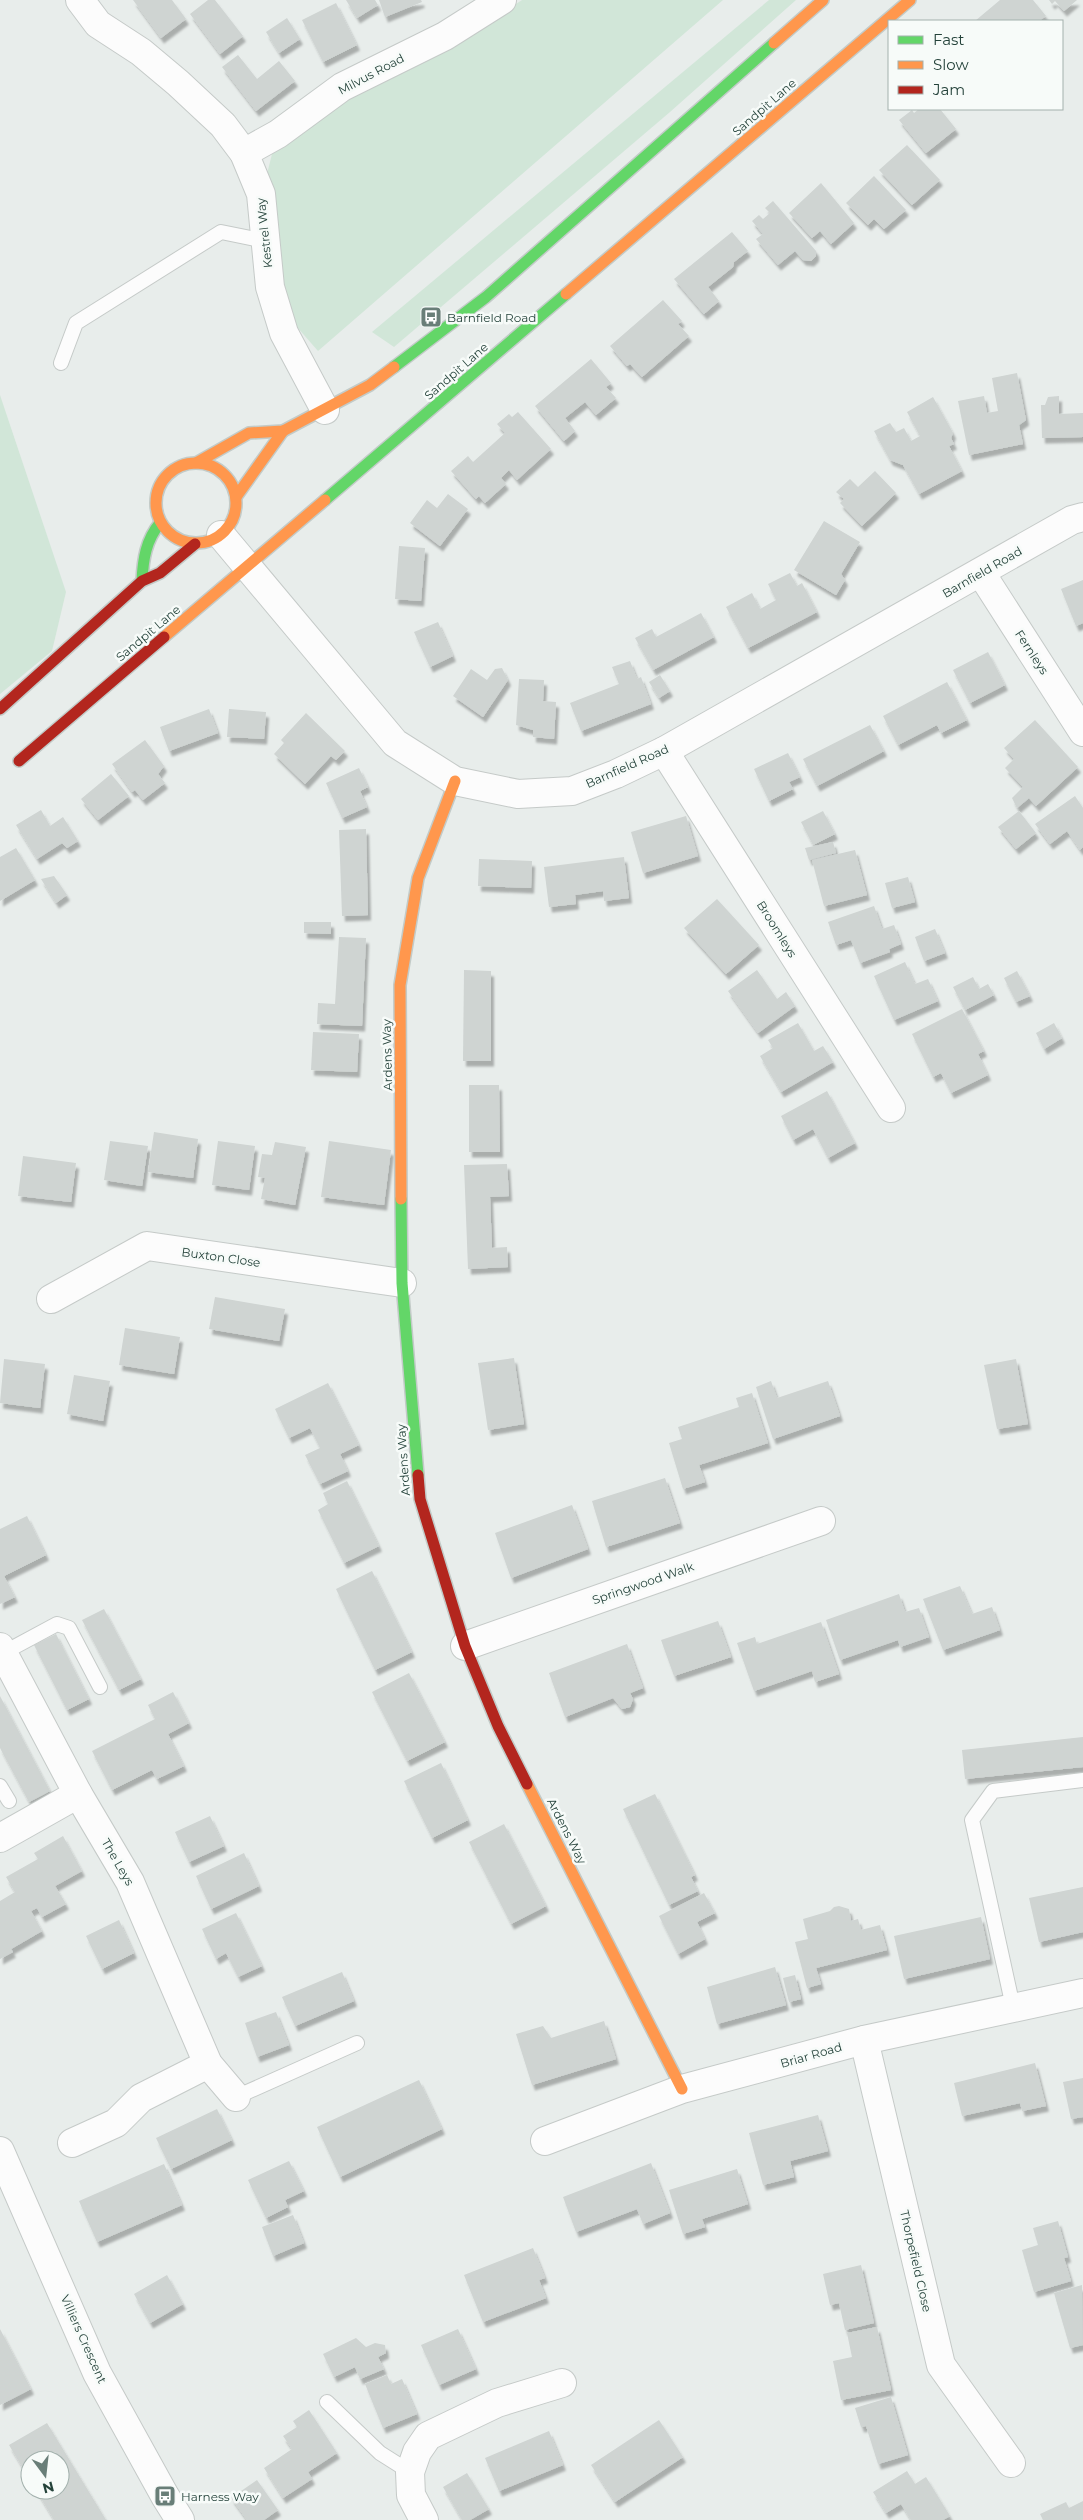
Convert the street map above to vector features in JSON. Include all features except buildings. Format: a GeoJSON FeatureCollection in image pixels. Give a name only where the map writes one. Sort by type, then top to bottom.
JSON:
{"type":"FeatureCollection","features":[{"type":"Feature","properties":{"kind":"street","name":"Kestrel Way"},"geometry":{"type":"LineString","coordinates":[[80,0],[98,24],[141,52],[178,82],[223,125],[244,153],[261,194],[270,287],[284,333],[325,410]]}},
{"type":"Feature","properties":{"kind":"street","name":"Milvus Road"},"geometry":{"type":"LineString","coordinates":[[244,153],[278,134],[342,87],[445,36],[502,0]]}},
{"type":"Feature","properties":{"kind":"street"},"geometry":{"type":"LineString","coordinates":[[283,431],[236,497],[233,517],[221,535],[209,542],[195,544],[181,541],[169,534],[160,523],[156,502],[161,482],[170,472],[183,465],[196,463],[249,433],[283,431],[370,385],[486,297],[824,0]]}},
{"type":"Feature","properties":{"kind":"street","name":"Sandpit Lane"},"geometry":{"type":"LineString","coordinates":[[19,761],[910,0]]}},
{"type":"Feature","properties":{"kind":"street"},"geometry":{"type":"LineString","coordinates":[[196,463],[210,466],[222,473],[231,484],[236,497]]}},
{"type":"Feature","properties":{"kind":"street","name":"Barnfield Road"},"geometry":{"type":"LineString","coordinates":[[221,535],[395,743],[455,781],[518,794],[572,791],[616,774],[664,751],[1072,520],[1083,517]]}},
{"type":"Feature","properties":{"kind":"street"},"geometry":{"type":"LineString","coordinates":[[142,580],[143,561],[150,534],[160,523]]}},
{"type":"Feature","properties":{"kind":"street"},"geometry":{"type":"LineString","coordinates":[[0,709],[122,602],[142,580],[160,573],[195,544]]}},
{"type":"Feature","properties":{"kind":"street","name":"Fernleys"},"geometry":{"type":"LineString","coordinates":[[980,573],[1083,732]]}},
{"type":"Feature","properties":{"kind":"street","name":"Broomleys"},"geometry":{"type":"LineString","coordinates":[[664,751],[891,1108]]}},
{"type":"Feature","properties":{"kind":"street","name":"Ardens Way"},"geometry":{"type":"LineString","coordinates":[[455,781],[418,878],[400,985],[402,1283],[420,1499],[465,1646],[498,1726],[682,2089]]}},
{"type":"Feature","properties":{"kind":"street","name":"Buxton Close"},"geometry":{"type":"LineString","coordinates":[[51,1299],[147,1246],[402,1283]]}},
{"type":"Feature","properties":{"kind":"street","name":"Springwood Walk"},"geometry":{"type":"LineString","coordinates":[[465,1646],[821,1520]]}},
{"type":"Feature","properties":{"kind":"street","name":"The Leys"},"geometry":{"type":"LineString","coordinates":[[3,1660],[130,1882],[208,2064],[236,2097]]}},
{"type":"Feature","properties":{"kind":"street"},"geometry":{"type":"LineString","coordinates":[[0,1838],[78,1794]]}},
{"type":"Feature","properties":{"kind":"street","name":"Briar Road"},"geometry":{"type":"LineString","coordinates":[[546,2141],[682,2089],[864,2040],[1083,1993]]}},
{"type":"Feature","properties":{"kind":"street","name":"Thorpefield Close"},"geometry":{"type":"LineString","coordinates":[[864,2040],[941,2365],[1011,2463]]}},
{"type":"Feature","properties":{"kind":"street"},"geometry":{"type":"LineString","coordinates":[[72,2143],[116,2123],[140,2098],[208,2064]]}},
{"type":"Feature","properties":{"kind":"street","name":"Villiers Crescent"},"geometry":{"type":"LineString","coordinates":[[0,2151],[97,2373],[180,2520]]}},
{"type":"Feature","properties":{"kind":"street"},"geometry":{"type":"LineString","coordinates":[[424,2520],[411,2495],[410,2472],[416,2452],[428,2436],[497,2403],[562,2383]]}},
{"type":"Feature","properties":{"kind":"lane"},"geometry":{"type":"LineString","coordinates":[[61,363],[76,323],[221,232],[265,240]]}},
{"type":"Feature","properties":{"kind":"lane"},"geometry":{"type":"LineString","coordinates":[[3,1660],[57,1624],[69,1628],[100,1687]]}},
{"type":"Feature","properties":{"kind":"lane"},"geometry":{"type":"LineString","coordinates":[[1013,2007],[972,1820],[993,1791],[1083,1780]]}},
{"type":"Feature","properties":{"kind":"lane"},"geometry":{"type":"LineString","coordinates":[[0,1786],[8,1801]]}},
{"type":"Feature","properties":{"kind":"lane"},"geometry":{"type":"LineString","coordinates":[[236,2097],[357,2043]]}},
{"type":"Feature","properties":{"kind":"lane"},"geometry":{"type":"LineString","coordinates":[[327,2402],[380,2453],[410,2472]]}},
{"type":"Feature","properties":{"kind":"green space"},"geometry":{"type":"Polygon","coordinates":[[[522,0],[723,0],[318,351],[290,319],[278,257],[277,214],[267,174],[272,154],[332,107],[458,42],[522,0]]]}},
{"type":"Feature","properties":{"kind":"green space"},"geometry":{"type":"Polygon","coordinates":[[[769,0],[796,0],[670,112],[394,347],[372,332],[769,0]]]}},
{"type":"Feature","properties":{"kind":"green space"},"geometry":{"type":"Polygon","coordinates":[[[0,395],[66,592],[52,651],[0,694],[0,395]]]}},
{"type":"Feature","properties":{"kind":"traffic: fast"},"geometry":{"type":"LineString","coordinates":[[394,367],[486,297],[774,43]]}},
{"type":"Feature","properties":{"kind":"traffic: fast"},"geometry":{"type":"LineString","coordinates":[[325,500],[566,294]]}},
{"type":"Feature","properties":{"kind":"traffic: fast"},"geometry":{"type":"LineString","coordinates":[[142,581],[146,550],[151,536],[160,523]]}},
{"type":"Feature","properties":{"kind":"traffic: fast"},"geometry":{"type":"LineString","coordinates":[[401,1199],[402,1283],[418,1475]]}},
{"type":"Feature","properties":{"kind":"traffic: slow"},"geometry":{"type":"LineString","coordinates":[[774,43],[823,0]]}},
{"type":"Feature","properties":{"kind":"traffic: slow"},"geometry":{"type":"LineString","coordinates":[[566,294],[910,0]]}},
{"type":"Feature","properties":{"kind":"traffic: slow"},"geometry":{"type":"LineString","coordinates":[[196,463],[249,433],[283,431],[370,385],[394,367]]}},
{"type":"Feature","properties":{"kind":"traffic: slow"},"geometry":{"type":"LineString","coordinates":[[236,497],[283,431]]}},
{"type":"Feature","properties":{"kind":"traffic: slow"},"geometry":{"type":"LineString","coordinates":[[196,463],[211,466],[224,475],[233,488],[236,503],[233,518],[224,531],[211,540],[196,543],[181,540],[168,531],[159,518],[156,503],[159,488],[168,475],[181,466],[196,463]]}},
{"type":"Feature","properties":{"kind":"traffic: slow"},"geometry":{"type":"LineString","coordinates":[[164,637],[325,500]]}},
{"type":"Feature","properties":{"kind":"traffic: slow"},"geometry":{"type":"LineString","coordinates":[[401,1199],[400,985],[418,878],[455,781]]}},
{"type":"Feature","properties":{"kind":"traffic: slow"},"geometry":{"type":"LineString","coordinates":[[527,1784],[682,2089]]}},
{"type":"Feature","properties":{"kind":"traffic: jam"},"geometry":{"type":"LineString","coordinates":[[0,709],[142,581],[160,573],[195,544]]}},
{"type":"Feature","properties":{"kind":"traffic: jam"},"geometry":{"type":"LineString","coordinates":[[19,761],[164,637]]}},
{"type":"Feature","properties":{"kind":"traffic: jam"},"geometry":{"type":"LineString","coordinates":[[418,1475],[420,1499],[465,1646],[498,1726],[527,1784]]}},
{"type":"Feature","properties":{"kind":"place","name":"Barnfield Road"},"geometry":{"type":"Point","coordinates":[431,317]}},
{"type":"Feature","properties":{"kind":"place","name":"Harness Way"},"geometry":{"type":"Point","coordinates":[165,2496]}}]}
